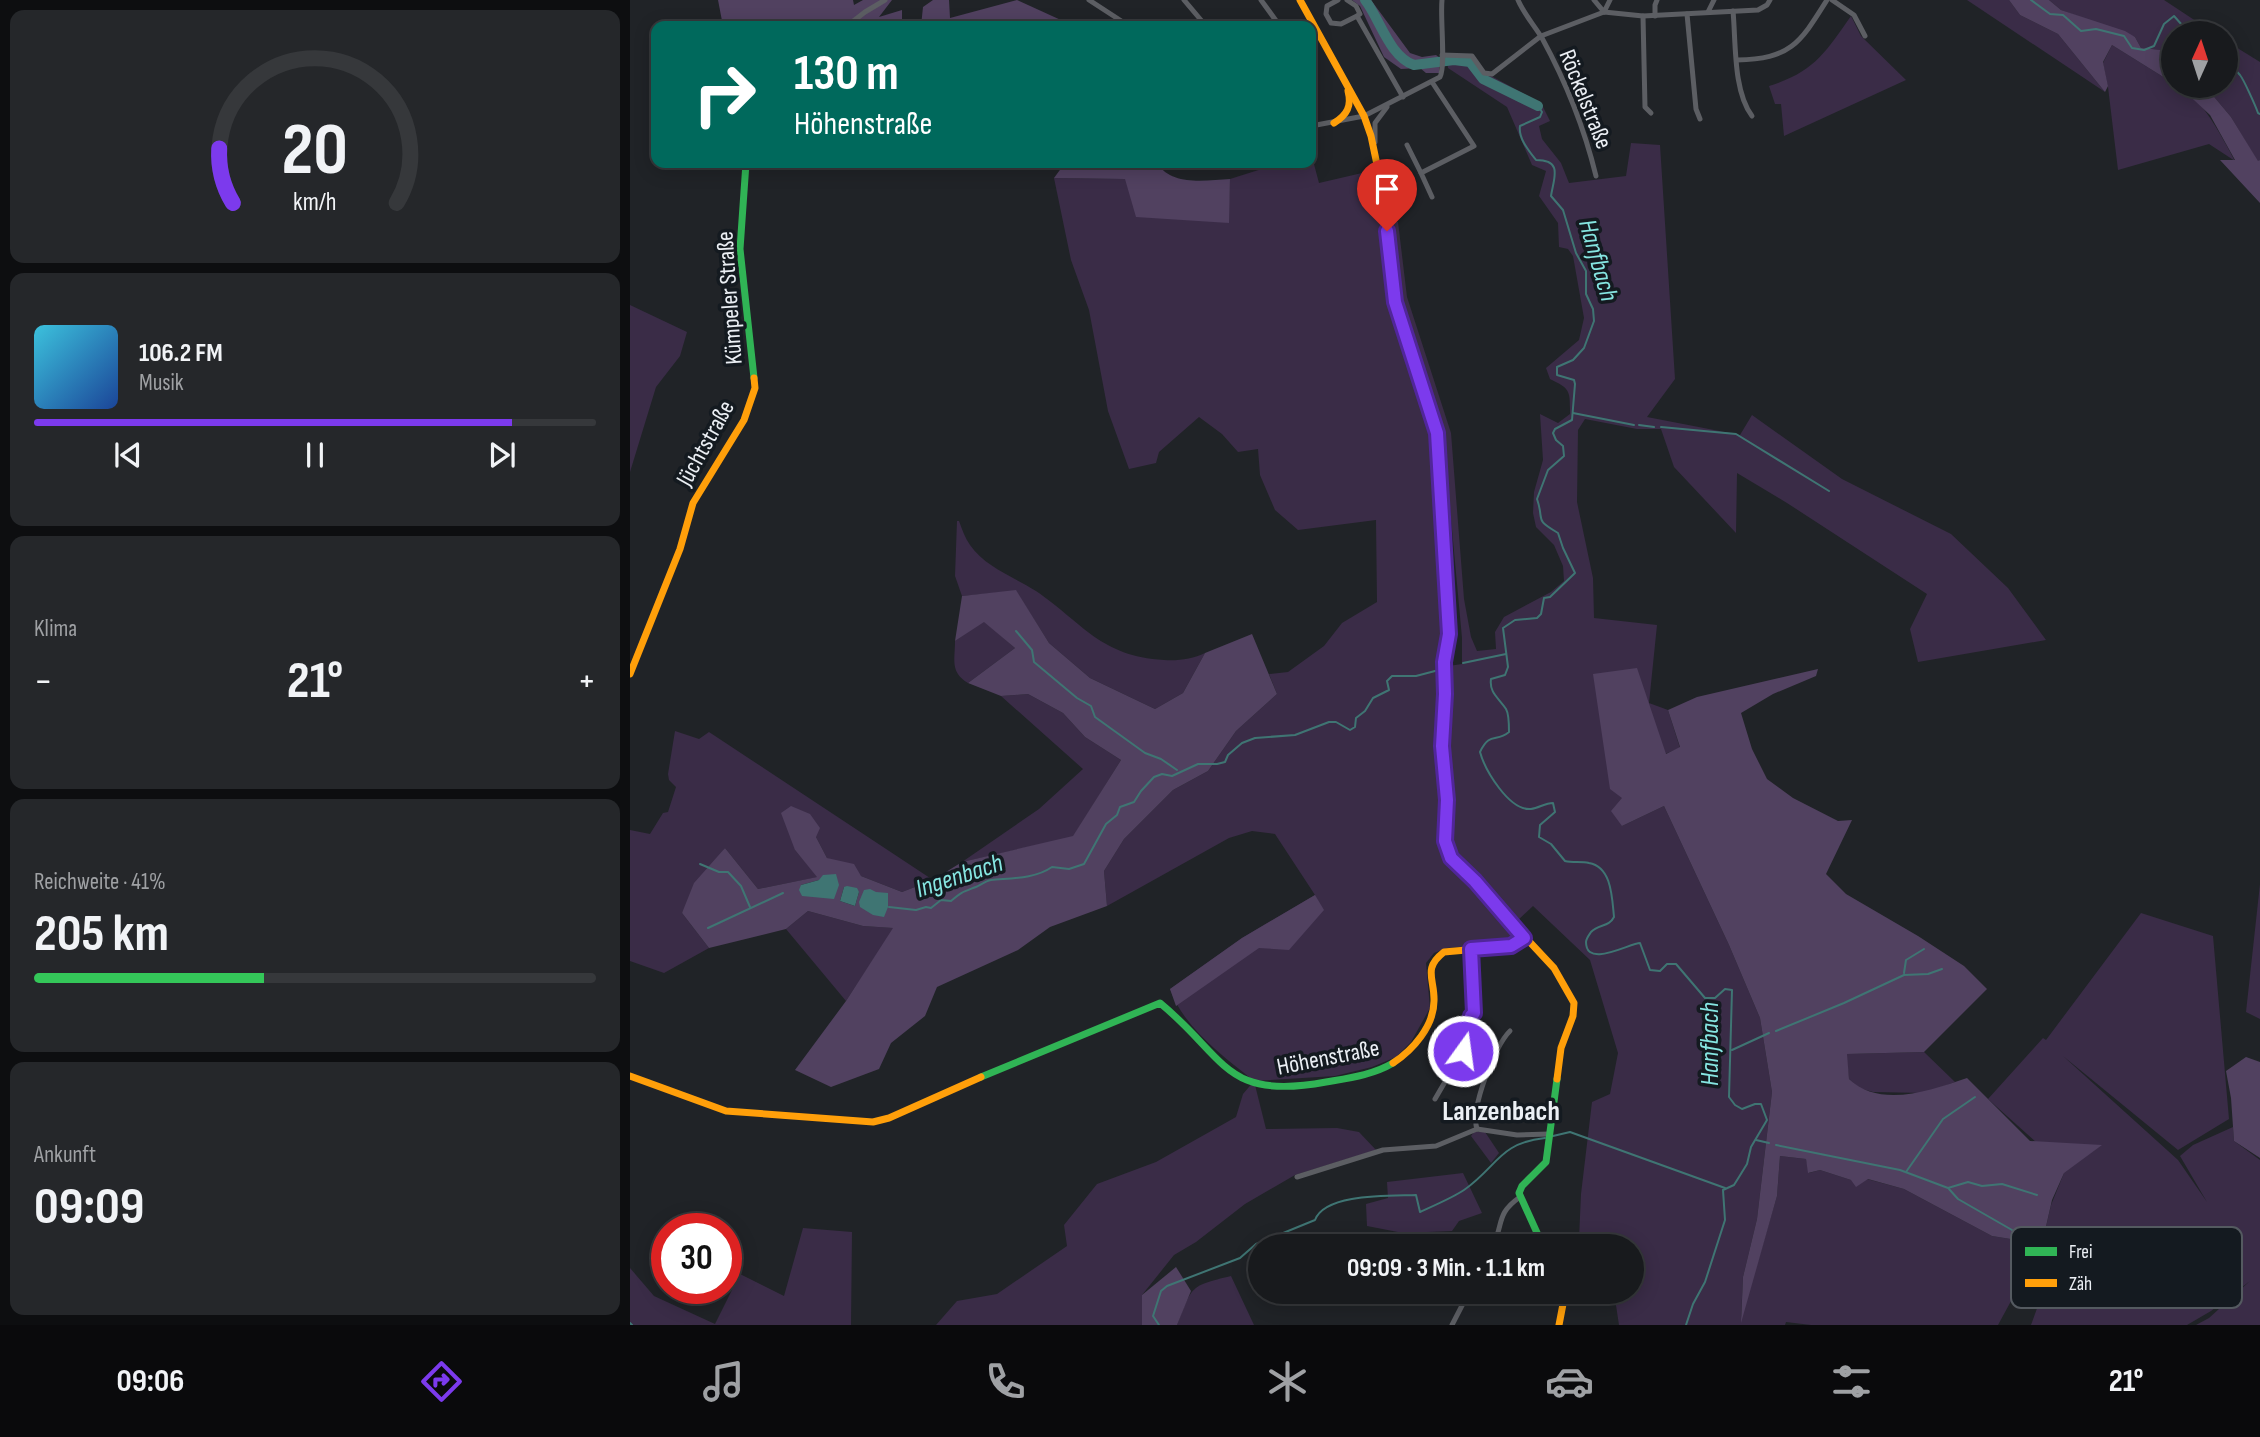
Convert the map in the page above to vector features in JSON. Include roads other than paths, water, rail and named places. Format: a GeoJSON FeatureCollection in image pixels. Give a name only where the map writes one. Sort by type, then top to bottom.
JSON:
{"type":"FeatureCollection","features":[{"type":"Feature","properties":{"kind":"street"},"geometry":{"type":"LineString","coordinates":[[853,21],[885,0]]}},
{"type":"Feature","properties":{"kind":"street"},"geometry":{"type":"LineString","coordinates":[[1089,0],[1121,21]]}},
{"type":"Feature","properties":{"kind":"street"},"geometry":{"type":"LineString","coordinates":[[1184,0],[1202,21]]}},
{"type":"Feature","properties":{"kind":"street"},"geometry":{"type":"LineString","coordinates":[[1261,0],[1276,21]]}},
{"type":"Feature","properties":{"kind":"street"},"geometry":{"type":"LineString","coordinates":[[1300,0],[1312,21]]}},
{"type":"Feature","properties":{"kind":"street"},"geometry":{"type":"LineString","coordinates":[[1338,0],[1327,6],[1326,14],[1331,23],[1341,24],[1360,14],[1356,6],[1347,0]]}},
{"type":"Feature","properties":{"kind":"street"},"geometry":{"type":"LineString","coordinates":[[1316,125],[1364,116],[1440,77],[1443,66],[1440,19],[1442,0]]}},
{"type":"Feature","properties":{"kind":"street","name":"Röckelstraße"},"geometry":{"type":"LineString","coordinates":[[1518,0],[1541,36],[1585,131],[1597,176]]}},
{"type":"Feature","properties":{"kind":"street"},"geometry":{"type":"LineString","coordinates":[[1594,0],[1604,12],[1643,16],[1758,10],[1770,0]]}},
{"type":"Feature","properties":{"kind":"street"},"geometry":{"type":"LineString","coordinates":[[1541,36],[1601,15],[1610,0]]}},
{"type":"Feature","properties":{"kind":"street"},"geometry":{"type":"LineString","coordinates":[[1655,16],[1654,5],[1657,0]]}},
{"type":"Feature","properties":{"kind":"street"},"geometry":{"type":"LineString","coordinates":[[1708,12],[1714,0]]}},
{"type":"Feature","properties":{"kind":"street"},"geometry":{"type":"LineString","coordinates":[[1737,60],[1760,60],[1789,49],[1806,33],[1830,0],[1854,15],[1865,36]]}},
{"type":"Feature","properties":{"kind":"street"},"geometry":{"type":"LineString","coordinates":[[1733,11],[1740,89],[1745,107],[1752,116]]}},
{"type":"Feature","properties":{"kind":"street"},"geometry":{"type":"LineString","coordinates":[[1687,14],[1696,109],[1700,119]]}},
{"type":"Feature","properties":{"kind":"street"},"geometry":{"type":"LineString","coordinates":[[1357,16],[1403,97]]}},
{"type":"Feature","properties":{"kind":"street"},"geometry":{"type":"LineString","coordinates":[[1643,16],[1645,107],[1651,113]]}},
{"type":"Feature","properties":{"kind":"street"},"geometry":{"type":"LineString","coordinates":[[1316,29],[1364,116],[1376,157]]}},
{"type":"Feature","properties":{"kind":"street","name":"Röckelstraße"},"geometry":{"type":"LineString","coordinates":[[1443,57],[1472,56],[1484,73],[1492,74],[1541,36]]}},
{"type":"Feature","properties":{"kind":"street"},"geometry":{"type":"LineString","coordinates":[[1421,173],[1474,146],[1432,82]]}},
{"type":"Feature","properties":{"kind":"street"},"geometry":{"type":"LineString","coordinates":[[1334,123],[1345,117],[1350,109],[1346,83]]}},
{"type":"Feature","properties":{"kind":"street"},"geometry":{"type":"LineString","coordinates":[[1389,104],[1375,123],[1376,157],[1395,302],[1437,433],[1449,634],[1444,662],[1442,746],[1447,800],[1445,841],[1451,858],[1555,968],[1574,1003],[1573,1016],[1561,1048],[1546,1161],[1522,1186],[1520,1196],[1538,1234]]}},
{"type":"Feature","properties":{"kind":"street"},"geometry":{"type":"LineString","coordinates":[[1407,145],[1432,197]]}},
{"type":"Feature","properties":{"kind":"street","name":"Kümpeler Straße"},"geometry":{"type":"LineString","coordinates":[[746,168],[740,249],[755,388]]}},
{"type":"Feature","properties":{"kind":"street","name":"Jüchtstraße"},"geometry":{"type":"LineString","coordinates":[[630,674],[681,548],[693,503],[744,420],[755,388]]}},
{"type":"Feature","properties":{"kind":"street","name":"Höhenstraße"},"geometry":{"type":"LineString","coordinates":[[630,1076],[726,1111],[880,1121],[1160,1003],[1182,1020],[1225,1069],[1242,1081],[1280,1088],[1370,1073],[1398,1062],[1421,1033],[1434,1009],[1430,967],[1432,961],[1444,952],[1511,946],[1524,938]]}},
{"type":"Feature","properties":{"kind":"street"},"geometry":{"type":"LineString","coordinates":[[1435,1099],[1463,1051],[1474,1013],[1471,949]]}},
{"type":"Feature","properties":{"kind":"street"},"geometry":{"type":"LineString","coordinates":[[1477,1129],[1476,1112],[1490,1068],[1501,1041],[1510,1031]]}},
{"type":"Feature","properties":{"kind":"street"},"geometry":{"type":"LineString","coordinates":[[1297,1178],[1383,1150],[1436,1146],[1477,1129],[1517,1135],[1549,1134]]}},
{"type":"Feature","properties":{"kind":"street"},"geometry":{"type":"LineString","coordinates":[[1498,1234],[1507,1206],[1520,1196]]}},
{"type":"Feature","properties":{"kind":"street"},"geometry":{"type":"LineString","coordinates":[[1452,1325],[1463,1304]]}},
{"type":"Feature","properties":{"kind":"street"},"geometry":{"type":"LineString","coordinates":[[1559,1325],[1563,1304]]}},
{"type":"Feature","properties":{"kind":"waterway","name":"Hanfbach"},"geometry":{"type":"LineString","coordinates":[[1365,0],[1391,45],[1405,60],[1414,65],[1454,60],[1470,62],[1483,79],[1538,106]]}},
{"type":"Feature","properties":{"kind":"waterway"},"geometry":{"type":"LineString","coordinates":[[2031,0],[2050,14],[2063,15],[2081,31],[2096,29],[2124,36],[2132,48],[2144,50],[2154,46],[2161,31]]}},
{"type":"Feature","properties":{"kind":"waterway"},"geometry":{"type":"LineString","coordinates":[[2168,21],[2174,16],[2178,21]]}},
{"type":"Feature","properties":{"kind":"waterway"},"geometry":{"type":"LineString","coordinates":[[2238,74],[2260,114]]}},
{"type":"Feature","properties":{"kind":"waterway","name":"Hanfbach"},"geometry":{"type":"LineString","coordinates":[[1538,106],[1542,112],[1540,117],[1520,126],[1521,135],[1536,160],[1550,163],[1555,171],[1551,196],[1563,210],[1576,253],[1586,271],[1586,294],[1593,309],[1594,321],[1584,348],[1573,360],[1557,367],[1557,375],[1574,380],[1572,420],[1555,429],[1553,433],[1563,446],[1564,456],[1548,470],[1537,499],[1542,522],[1558,533],[1575,573],[1550,597],[1544,598],[1541,614],[1537,618],[1515,620],[1503,628],[1508,667],[1505,675],[1491,679],[1491,684],[1493,692],[1507,711],[1509,732],[1490,739],[1480,752],[1499,788],[1514,803],[1531,809],[1553,803],[1555,812],[1540,825],[1539,837],[1551,844],[1565,861],[1586,862],[1597,866],[1606,877],[1614,917],[1591,932],[1586,941],[1588,950],[1593,954],[1609,953],[1640,943],[1650,970],[1660,971],[1667,964],[1676,964],[1705,998],[1715,998],[1725,989],[1732,990],[1729,1097],[1742,1109],[1761,1104],[1767,1120],[1734,1185],[1723,1190],[1725,1220],[1705,1282],[1686,1325]]}},
{"type":"Feature","properties":{"kind":"waterway"},"geometry":{"type":"LineString","coordinates":[[1573,413],[1634,425]]}},
{"type":"Feature","properties":{"kind":"waterway"},"geometry":{"type":"LineString","coordinates":[[1639,425],[1654,427]]}},
{"type":"Feature","properties":{"kind":"waterway"},"geometry":{"type":"LineString","coordinates":[[1661,427],[1736,434],[1829,491]]}},
{"type":"Feature","properties":{"kind":"waterway"},"geometry":{"type":"LineString","coordinates":[[1016,631],[1032,650],[1034,662],[1077,698],[1091,706],[1095,717],[1145,753],[1161,759],[1177,770]]}},
{"type":"Feature","properties":{"kind":"waterway","name":"Ingenbach"},"geometry":{"type":"LineString","coordinates":[[1463,663],[1506,654]]}},
{"type":"Feature","properties":{"kind":"waterway","name":"Ingenbach"},"geometry":{"type":"LineString","coordinates":[[889,907],[916,910],[931,908],[941,900],[951,901],[963,892],[989,881],[1030,876],[1052,867],[1069,869],[1084,864],[1106,824],[1117,815],[1120,807],[1134,802],[1154,777],[1162,774],[1172,776],[1198,764],[1225,762],[1228,755],[1242,743],[1255,738],[1295,735],[1329,722],[1336,722],[1350,730],[1355,727],[1356,718],[1365,711],[1373,698],[1389,690],[1387,681],[1392,676],[1416,676],[1435,671]]}},
{"type":"Feature","properties":{"kind":"waterway"},"geometry":{"type":"LineString","coordinates":[[700,864],[719,872],[728,872],[741,886],[750,907]]}},
{"type":"Feature","properties":{"kind":"waterway","name":"Ingenbach"},"geometry":{"type":"LineString","coordinates":[[708,928],[783,893]]}},
{"type":"Feature","properties":{"kind":"waterway"},"geometry":{"type":"LineString","coordinates":[[1904,973],[1906,960],[1924,949]]}},
{"type":"Feature","properties":{"kind":"waterway"},"geometry":{"type":"LineString","coordinates":[[1776,1031],[1904,975],[1928,974],[1942,969]]}},
{"type":"Feature","properties":{"kind":"waterway"},"geometry":{"type":"LineString","coordinates":[[1732,1050],[1769,1033]]}},
{"type":"Feature","properties":{"kind":"waterway"},"geometry":{"type":"LineString","coordinates":[[1906,1172],[1943,1119],[1975,1097]]}},
{"type":"Feature","properties":{"kind":"waterway"},"geometry":{"type":"LineString","coordinates":[[1553,1136],[1570,1132],[1725,1188]]}},
{"type":"Feature","properties":{"kind":"waterway"},"geometry":{"type":"LineString","coordinates":[[1159,1325],[1153,1316],[1161,1291],[1167,1286],[1240,1258],[1256,1244],[1315,1220],[1321,1211],[1331,1205],[1345,1200],[1376,1196],[1416,1195],[1420,1212],[1464,1190],[1508,1150],[1545,1138]]}},
{"type":"Feature","properties":{"kind":"waterway"},"geometry":{"type":"LineString","coordinates":[[1756,1140],[1769,1143]]}},
{"type":"Feature","properties":{"kind":"waterway"},"geometry":{"type":"LineString","coordinates":[[1776,1145],[1900,1170],[1948,1188],[1968,1182],[1982,1186],[2002,1184],[2037,1195]]}},
{"type":"Feature","properties":{"kind":"waterway"},"geometry":{"type":"LineString","coordinates":[[1949,1189],[1958,1199],[2011,1229]]}},
{"type":"Feature","properties":{"kind":"district","name":"Lanzenbach"},"geometry":{"type":"Point","coordinates":[1501,1110]}}]}
